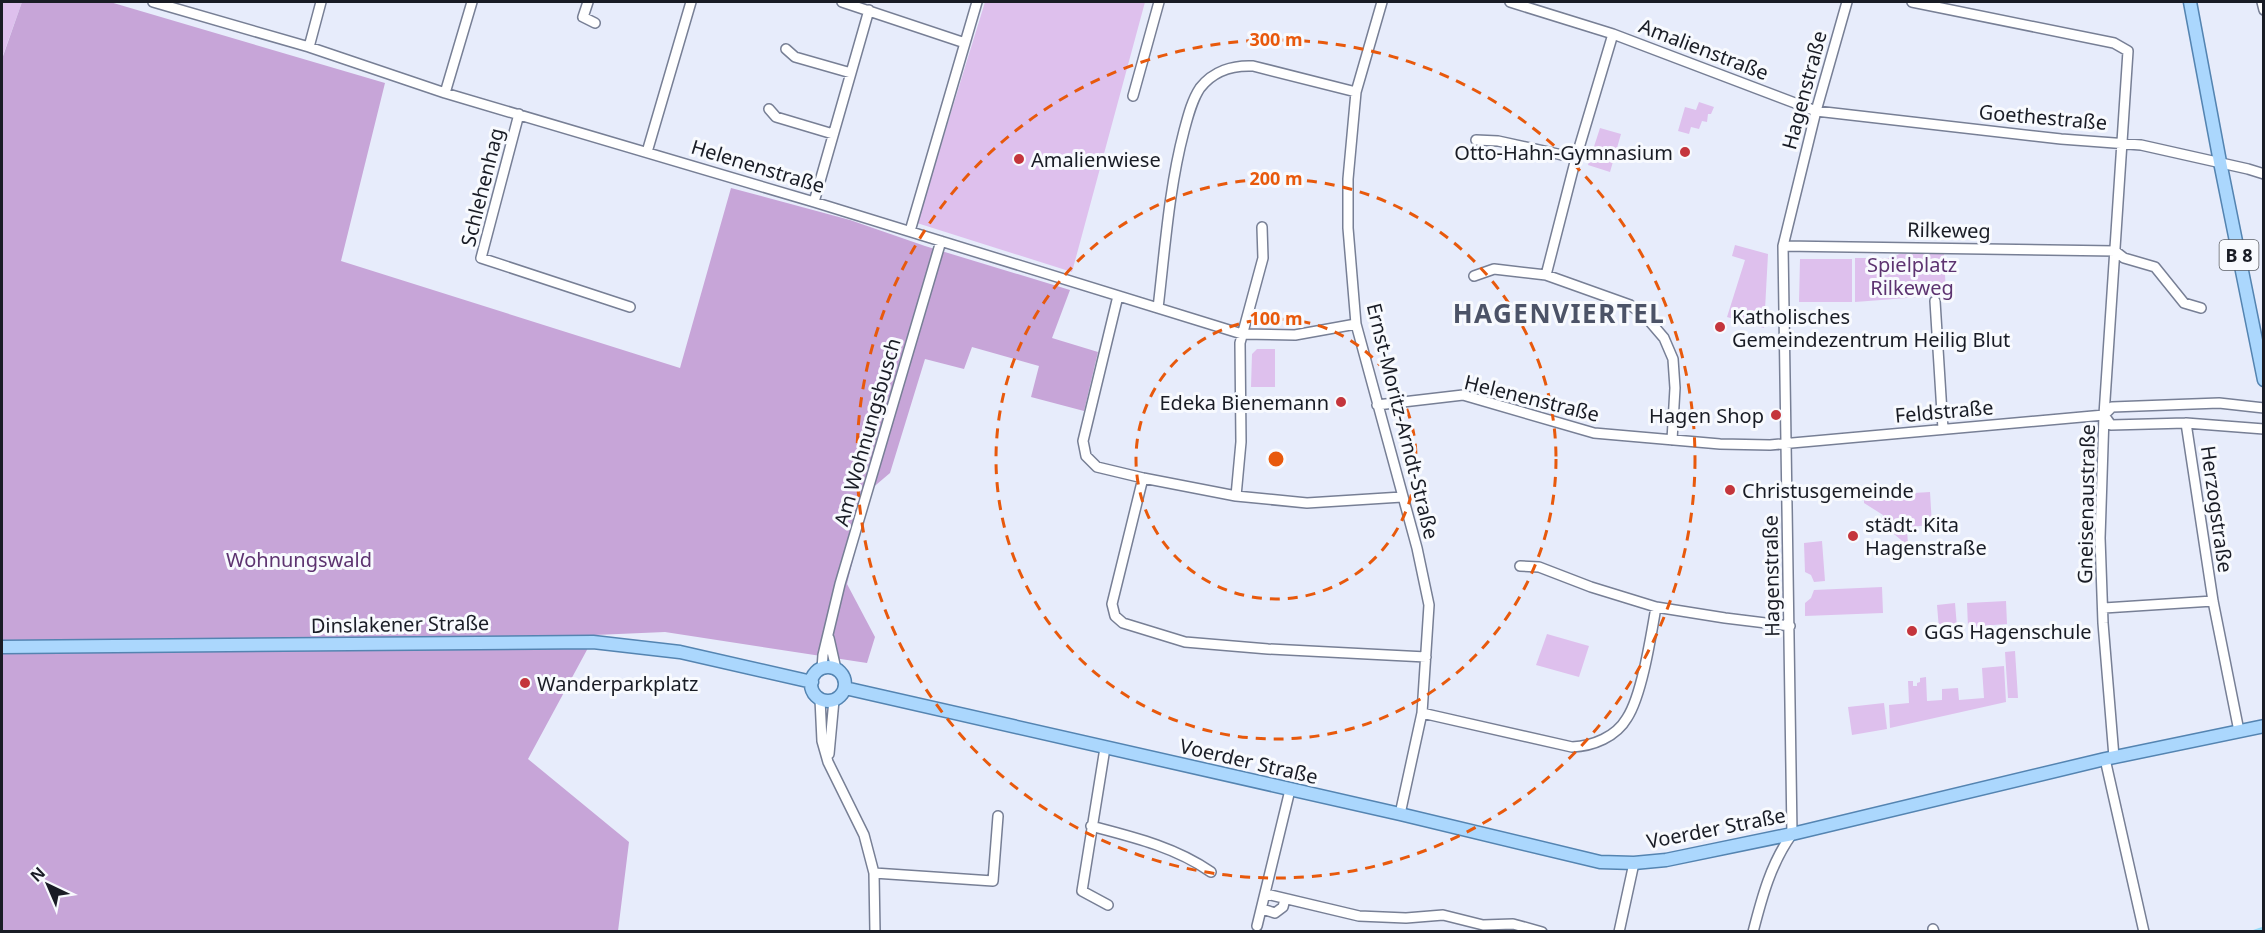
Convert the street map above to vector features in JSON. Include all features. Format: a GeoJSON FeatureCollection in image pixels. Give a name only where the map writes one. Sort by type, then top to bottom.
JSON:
{"type":"FeatureCollection","features":[{"type":"Feature","properties":{"kind":"main road","name":"B 8"},"geometry":{"type":"LineString","coordinates":[[2190,2],[2264,380]]}},
{"type":"Feature","properties":{"kind":"main road","name":"Dinslakener Straße"},"geometry":{"type":"LineString","coordinates":[[2,647],[593,642],[680,652],[812,682]]}},
{"type":"Feature","properties":{"kind":"main road"},"geometry":{"type":"LineString","coordinates":[[822,669],[836,669],[844,677],[845,688],[841,696],[834,700],[820,699],[813,692],[812,682],[815,674],[822,669]]}},
{"type":"Feature","properties":{"kind":"main road","name":"Voerder Straße"},"geometry":{"type":"LineString","coordinates":[[845,688],[1400,814],[1599,862],[1634,863],[1666,861],[1792,834],[2110,758],[2264,726]]}},
{"type":"Feature","properties":{"kind":"street","name":"Helenenstraße"},"geometry":{"type":"LineString","coordinates":[[153,2],[182,6],[445,93],[910,231],[1242,334],[1295,335],[1356,324]]}},
{"type":"Feature","properties":{"kind":"street"},"geometry":{"type":"LineString","coordinates":[[309,47],[321,2]]}},
{"type":"Feature","properties":{"kind":"street"},"geometry":{"type":"LineString","coordinates":[[445,93],[472,2]]}},
{"type":"Feature","properties":{"kind":"street"},"geometry":{"type":"LineString","coordinates":[[588,2],[583,17],[594,23]]}},
{"type":"Feature","properties":{"kind":"street"},"geometry":{"type":"LineString","coordinates":[[647,152],[691,2]]}},
{"type":"Feature","properties":{"kind":"street"},"geometry":{"type":"LineString","coordinates":[[842,2],[965,43]]}},
{"type":"Feature","properties":{"kind":"street"},"geometry":{"type":"LineString","coordinates":[[910,231],[977,2]]}},
{"type":"Feature","properties":{"kind":"street"},"geometry":{"type":"LineString","coordinates":[[1133,96],[1159,2]]}},
{"type":"Feature","properties":{"kind":"street","name":"Ernst-Moritz-Arndt-Straße"},"geometry":{"type":"LineString","coordinates":[[1382,2],[1356,92],[1348,179],[1348,209],[1356,324],[1417,548],[1429,605],[1422,713],[1400,814]]}},
{"type":"Feature","properties":{"kind":"street","name":"Amalienstraße"},"geometry":{"type":"LineString","coordinates":[[1510,2],[1613,34],[1816,111]]}},
{"type":"Feature","properties":{"kind":"street","name":"Hagenstraße"},"geometry":{"type":"LineString","coordinates":[[1792,834],[1783,246],[1816,111],[1847,2]]}},
{"type":"Feature","properties":{"kind":"street","name":"Gneisenaustraße"},"geometry":{"type":"LineString","coordinates":[[1912,2],[2114,43],[2128,51],[2104,415],[2100,538],[2110,758],[2144,932]]}},
{"type":"Feature","properties":{"kind":"street"},"geometry":{"type":"LineString","coordinates":[[2262,2],[2264,10]]}},
{"type":"Feature","properties":{"kind":"street"},"geometry":{"type":"LineString","coordinates":[[814,202],[869,10]]}},
{"type":"Feature","properties":{"kind":"street"},"geometry":{"type":"LineString","coordinates":[[1546,275],[1576,158],[1613,34]]}},
{"type":"Feature","properties":{"kind":"street"},"geometry":{"type":"LineString","coordinates":[[786,49],[795,57],[851,73]]}},
{"type":"Feature","properties":{"kind":"street"},"geometry":{"type":"LineString","coordinates":[[1158,308],[1176,163],[1190,110],[1200,88],[1224,69],[1240,65],[1253,66],[1356,92]]}},
{"type":"Feature","properties":{"kind":"street"},"geometry":{"type":"LineString","coordinates":[[769,109],[776,117],[833,134]]}},
{"type":"Feature","properties":{"kind":"street","name":"Goethestraße"},"geometry":{"type":"LineString","coordinates":[[1816,111],[2061,139],[2123,143],[2220,162],[2264,174]]}},
{"type":"Feature","properties":{"kind":"street","name":"Schlehenhag"},"geometry":{"type":"LineString","coordinates":[[519,114],[482,258],[630,307]]}},
{"type":"Feature","properties":{"kind":"street"},"geometry":{"type":"LineString","coordinates":[[1476,140],[1498,141],[1576,158]]}},
{"type":"Feature","properties":{"kind":"street"},"geometry":{"type":"LineString","coordinates":[[1236,496],[1241,442],[1240,343],[1263,258],[1262,227]]}},
{"type":"Feature","properties":{"kind":"street","name":"Am Wohnungsbusch"},"geometry":{"type":"LineString","coordinates":[[822,669],[828,632],[840,585],[941,241]]}},
{"type":"Feature","properties":{"kind":"street","name":"Rilkeweg"},"geometry":{"type":"LineString","coordinates":[[1783,246],[2115,251]]}},
{"type":"Feature","properties":{"kind":"street"},"geometry":{"type":"LineString","coordinates":[[2115,251],[2124,258],[2155,267],[2184,303],[2201,308]]}},
{"type":"Feature","properties":{"kind":"street"},"geometry":{"type":"LineString","coordinates":[[1473,276],[1494,269],[1546,275],[1630,305],[1646,317],[1664,338],[1673,359],[1675,388],[1672,440]]}},
{"type":"Feature","properties":{"kind":"street"},"geometry":{"type":"LineString","coordinates":[[1118,296],[1083,441],[1086,456],[1097,467],[1236,496],[1307,502],[1402,497]]}},
{"type":"Feature","properties":{"kind":"street"},"geometry":{"type":"LineString","coordinates":[[1935,301],[1943,429]]}},
{"type":"Feature","properties":{"kind":"street","name":"Helenenstraße"},"geometry":{"type":"LineString","coordinates":[[1377,405],[1463,394],[1594,434],[1720,444],[1786,444]]}},
{"type":"Feature","properties":{"kind":"street","name":"Feldstraße"},"geometry":{"type":"LineString","coordinates":[[1786,444],[2104,415],[2112,407],[2219,403],[2264,408]]}},
{"type":"Feature","properties":{"kind":"street","name":"Feldstraße"},"geometry":{"type":"LineString","coordinates":[[2104,415],[2111,425],[2186,423],[2264,429]]}},
{"type":"Feature","properties":{"kind":"street","name":"Herzogstraße"},"geometry":{"type":"LineString","coordinates":[[2186,423],[2213,601],[2239,731]]}},
{"type":"Feature","properties":{"kind":"street"},"geometry":{"type":"LineString","coordinates":[[1143,478],[1112,604],[1114,616],[1122,623],[1185,642],[1268,649],[1426,657]]}},
{"type":"Feature","properties":{"kind":"street"},"geometry":{"type":"LineString","coordinates":[[1520,566],[1539,567],[1591,587],[1656,607],[1790,626]]}},
{"type":"Feature","properties":{"kind":"street","name":"Herzogstraße"},"geometry":{"type":"LineString","coordinates":[[2104,608],[2213,601]]}},
{"type":"Feature","properties":{"kind":"street"},"geometry":{"type":"LineString","coordinates":[[1422,713],[1572,747],[1587,746],[1617,731],[1628,718],[1648,653],[1656,607]]}},
{"type":"Feature","properties":{"kind":"street","name":"Am Wohnungsbusch"},"geometry":{"type":"LineString","coordinates":[[828,632],[836,669]]}},
{"type":"Feature","properties":{"kind":"street"},"geometry":{"type":"LineString","coordinates":[[820,699],[822,741],[828,762],[864,836],[874,873],[875,932]]}},
{"type":"Feature","properties":{"kind":"street"},"geometry":{"type":"LineString","coordinates":[[828,762],[834,700]]}},
{"type":"Feature","properties":{"kind":"street"},"geometry":{"type":"LineString","coordinates":[[1105,748],[1082,891],[1108,905]]}},
{"type":"Feature","properties":{"kind":"street"},"geometry":{"type":"LineString","coordinates":[[1257,926],[1290,790]]}},
{"type":"Feature","properties":{"kind":"street"},"geometry":{"type":"LineString","coordinates":[[874,873],[993,881],[998,816]]}},
{"type":"Feature","properties":{"kind":"street"},"geometry":{"type":"LineString","coordinates":[[1091,826],[1149,841],[1196,862],[1210,872]]}},
{"type":"Feature","properties":{"kind":"street"},"geometry":{"type":"LineString","coordinates":[[1753,932],[1779,852],[1792,834]]}},
{"type":"Feature","properties":{"kind":"street"},"geometry":{"type":"LineString","coordinates":[[1619,932],[1634,863]]}},
{"type":"Feature","properties":{"kind":"street"},"geometry":{"type":"LineString","coordinates":[[1266,894],[1359,916],[1406,918],[1443,915],[1483,925],[1513,924],[1542,932]]}},
{"type":"Feature","properties":{"kind":"street"},"geometry":{"type":"LineString","coordinates":[[1262,909],[1275,913],[1282,907],[1285,899]]}},
{"type":"Feature","properties":{"kind":"green space"},"geometry":{"type":"Polygon","coordinates":[[[2,2],[22,2],[2,58],[2,2]]]}},
{"type":"Feature","properties":{"kind":"green space","name":"Wohnungswald"},"geometry":{"type":"Polygon","coordinates":[[[22,2],[110,2],[385,83],[341,261],[680,368],[731,188],[850,220],[925,246],[1070,290],[1052,338],[1098,352],[1084,411],[1031,397],[1039,366],[972,347],[964,369],[925,359],[890,473],[870,490],[847,584],[875,637],[867,663],[665,632],[595,635],[528,759],[629,842],[618,931],[2,931],[2,59],[22,2]]]}},
{"type":"Feature","properties":{"kind":"green space","name":"Amalienwiese"},"geometry":{"type":"Polygon","coordinates":[[[985,2],[1145,2],[1072,272],[917,223],[985,2]]]}},
{"type":"Feature","properties":{"kind":"green space"},"geometry":{"type":"Polygon","coordinates":[[[1699,102],[1714,107],[1711,114],[1708,114],[1707,122],[1702,121],[1699,129],[1691,127],[1689,134],[1678,131],[1685,107],[1696,110],[1699,102]]]}},
{"type":"Feature","properties":{"kind":"green space"},"geometry":{"type":"Polygon","coordinates":[[[1600,128],[1621,134],[1610,172],[1588,165],[1600,128]]]}},
{"type":"Feature","properties":{"kind":"green space"},"geometry":{"type":"Polygon","coordinates":[[[1735,245],[1768,254],[1764,328],[1727,317],[1745,260],[1732,256],[1735,245]]]}},
{"type":"Feature","properties":{"kind":"green space","name":"Spielplatz Rilkeweg"},"geometry":{"type":"Polygon","coordinates":[[[1899,254],[1944,254],[1946,295],[1855,302],[1855,258],[1893,258],[1899,254]]]}},
{"type":"Feature","properties":{"kind":"green space"},"geometry":{"type":"Polygon","coordinates":[[[1800,259],[1852,259],[1852,302],[1799,302],[1800,259]]]}},
{"type":"Feature","properties":{"kind":"green space"},"geometry":{"type":"Polygon","coordinates":[[[1257,349],[1275,349],[1275,387],[1251,387],[1252,354],[1257,349]]]}},
{"type":"Feature","properties":{"kind":"green space"},"geometry":{"type":"Polygon","coordinates":[[[1930,492],[1932,525],[1907,527],[1908,546],[1894,534],[1893,524],[1884,525],[1883,515],[1864,503],[1864,496],[1930,492]]]}},
{"type":"Feature","properties":{"kind":"green space"},"geometry":{"type":"Polygon","coordinates":[[[1822,541],[1825,581],[1814,582],[1811,575],[1805,572],[1804,543],[1822,541]]]}},
{"type":"Feature","properties":{"kind":"green space"},"geometry":{"type":"Polygon","coordinates":[[[1882,587],[1883,613],[1805,616],[1805,603],[1811,598],[1814,590],[1882,587]]]}},
{"type":"Feature","properties":{"kind":"green space"},"geometry":{"type":"Polygon","coordinates":[[[2006,601],[2007,624],[1968,627],[1967,603],[2006,601]]]}},
{"type":"Feature","properties":{"kind":"green space"},"geometry":{"type":"Polygon","coordinates":[[[1955,603],[1957,627],[1939,629],[1937,605],[1955,603]]]}},
{"type":"Feature","properties":{"kind":"green space"},"geometry":{"type":"Polygon","coordinates":[[[1547,634],[1589,646],[1579,677],[1536,665],[1547,634]]]}},
{"type":"Feature","properties":{"kind":"green space"},"geometry":{"type":"Polygon","coordinates":[[[2015,651],[2018,698],[2008,698],[2005,652],[2015,651]]]}},
{"type":"Feature","properties":{"kind":"green space"},"geometry":{"type":"Polygon","coordinates":[[[2004,666],[2006,702],[1890,728],[1889,705],[1909,703],[1908,681],[1913,681],[1913,686],[1917,686],[1920,678],[1926,677],[1927,701],[1942,700],[1942,689],[1958,688],[1959,700],[1984,698],[1982,668],[2004,666]]]}},
{"type":"Feature","properties":{"kind":"green space"},"geometry":{"type":"Polygon","coordinates":[[[1884,703],[1887,729],[1852,735],[1848,707],[1884,703]]]}},
{"type":"Feature","properties":{"kind":"waterway"},"geometry":{"type":"LineString","coordinates":[[2252,932],[2264,928]]}},
{"type":"Feature","properties":{"kind":"place","name":"Otto-Hahn-Gymnasium"},"geometry":{"type":"Point","coordinates":[1685,152]}},
{"type":"Feature","properties":{"kind":"place","name":"Amalienwiese"},"geometry":{"type":"Point","coordinates":[1019,159]}},
{"type":"Feature","properties":{"kind":"place","name":"Katholisches Gemeindezentrum Heilig Blut"},"geometry":{"type":"Point","coordinates":[1720,327]}},
{"type":"Feature","properties":{"kind":"place","name":"Edeka Bienemann"},"geometry":{"type":"Point","coordinates":[1341,402]}},
{"type":"Feature","properties":{"kind":"place","name":"Hagen Shop"},"geometry":{"type":"Point","coordinates":[1776,415]}},
{"type":"Feature","properties":{"kind":"place","name":"Christusgemeinde"},"geometry":{"type":"Point","coordinates":[1730,490]}},
{"type":"Feature","properties":{"kind":"place","name":"städt. Kita Hagenstraße"},"geometry":{"type":"Point","coordinates":[1853,536]}},
{"type":"Feature","properties":{"kind":"place","name":"GGS Hagenschule"},"geometry":{"type":"Point","coordinates":[1912,631]}},
{"type":"Feature","properties":{"kind":"place","name":"Wanderparkplatz"},"geometry":{"type":"Point","coordinates":[525,683]}},
{"type":"Feature","properties":{"kind":"district","name":"HAGENVIERTEL"},"geometry":{"type":"Point","coordinates":[1559,313]}}]}
